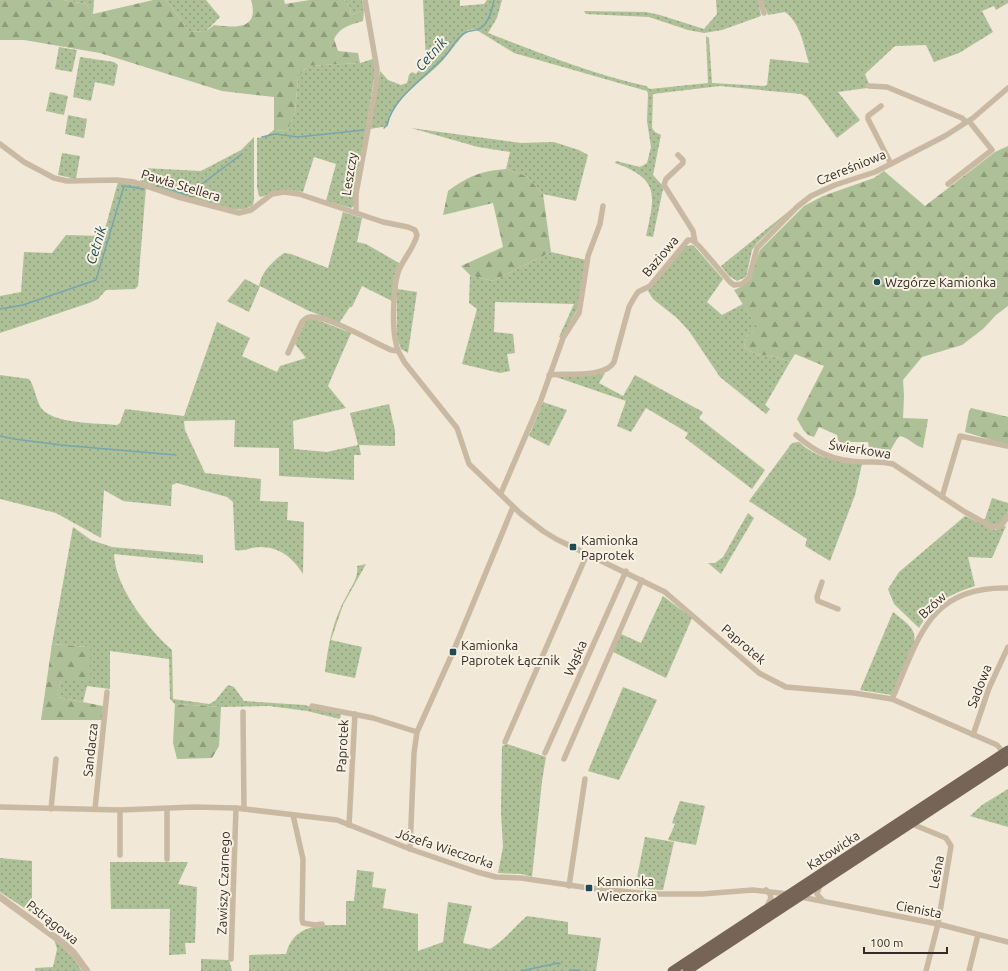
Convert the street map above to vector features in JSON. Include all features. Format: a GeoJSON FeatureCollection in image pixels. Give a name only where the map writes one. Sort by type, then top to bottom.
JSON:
{"type":"FeatureCollection","features":[{"type":"Feature","properties":{"kind":"main road","name":"Katowicka"},"geometry":{"type":"LineString","coordinates":[[687,971],[912,824],[1007,754]]}},
{"type":"Feature","properties":{"kind":"main road","name":"Katowicka"},"geometry":{"type":"LineString","coordinates":[[672,971],[788,894],[1007,754]]}},
{"type":"Feature","properties":{"kind":"street","name":"Leszczy"},"geometry":{"type":"LineString","coordinates":[[365,0],[377,69],[376,86],[356,194],[356,213],[382,222],[408,226],[415,230],[417,235],[398,272],[395,286],[395,335],[398,352],[457,428],[469,464],[474,471]]}},
{"type":"Feature","properties":{"kind":"street"},"geometry":{"type":"LineString","coordinates":[[760,0],[764,13]]}},
{"type":"Feature","properties":{"kind":"street"},"geometry":{"type":"LineString","coordinates":[[869,86],[888,87],[962,118],[968,122],[992,150],[948,184]]}},
{"type":"Feature","properties":{"kind":"street","name":"Czereśniowa"},"geometry":{"type":"LineString","coordinates":[[749,278],[757,248],[797,207],[822,190],[842,182],[862,177],[945,136],[968,122],[1008,88]]}},
{"type":"Feature","properties":{"kind":"street"},"geometry":{"type":"LineString","coordinates":[[881,106],[868,116],[868,119],[891,164]]}},
{"type":"Feature","properties":{"kind":"street","name":"Pawła Stellera"},"geometry":{"type":"LineString","coordinates":[[0,144],[24,162],[54,178],[67,180],[118,180],[134,182],[178,197],[239,212],[251,210],[272,194],[284,192],[299,194],[356,213]]}},
{"type":"Feature","properties":{"kind":"street"},"geometry":{"type":"LineString","coordinates":[[678,155],[683,160],[683,163],[666,179],[664,185],[693,231],[695,242]]}},
{"type":"Feature","properties":{"kind":"street"},"geometry":{"type":"LineString","coordinates":[[501,493],[532,421],[563,338],[579,313],[588,256],[600,224],[603,206]]}},
{"type":"Feature","properties":{"kind":"street","name":"Baziowa"},"geometry":{"type":"LineString","coordinates":[[549,374],[598,372],[609,368],[614,362],[629,307],[634,298],[638,292],[650,286],[688,240],[695,242],[734,285],[742,284],[749,278]]}},
{"type":"Feature","properties":{"kind":"street"},"geometry":{"type":"LineString","coordinates":[[288,353],[302,322],[313,316],[328,320],[398,352]]}},
{"type":"Feature","properties":{"kind":"street","name":"Świerkowa"},"geometry":{"type":"LineString","coordinates":[[796,435],[810,448],[828,456],[862,462],[884,462],[893,464],[965,512],[992,527],[1001,526],[1008,516]]}},
{"type":"Feature","properties":{"kind":"street"},"geometry":{"type":"LineString","coordinates":[[942,496],[960,436],[1007,446]]}},
{"type":"Feature","properties":{"kind":"street","name":"Paprotek"},"geometry":{"type":"LineString","coordinates":[[474,471],[543,531],[587,554],[626,571],[670,596],[726,643],[748,665],[769,679],[786,687],[854,693],[892,699],[998,745],[1007,754]]}},
{"type":"Feature","properties":{"kind":"street"},"geometry":{"type":"LineString","coordinates":[[410,849],[414,753],[417,732],[450,659],[514,507]]}},
{"type":"Feature","properties":{"kind":"street"},"geometry":{"type":"LineString","coordinates":[[505,742],[587,554]]}},
{"type":"Feature","properties":{"kind":"street","name":"Wąska"},"geometry":{"type":"LineString","coordinates":[[545,753],[626,571]]}},
{"type":"Feature","properties":{"kind":"street"},"geometry":{"type":"LineString","coordinates":[[564,759],[642,580]]}},
{"type":"Feature","properties":{"kind":"street"},"geometry":{"type":"LineString","coordinates":[[822,582],[817,597],[818,601],[838,608]]}},
{"type":"Feature","properties":{"kind":"street","name":"Bzów"},"geometry":{"type":"LineString","coordinates":[[892,699],[922,629],[942,607],[959,595],[968,592],[989,588],[1008,588]]}},
{"type":"Feature","properties":{"kind":"street","name":"Sadowa"},"geometry":{"type":"LineString","coordinates":[[973,735],[991,682],[1008,647]]}},
{"type":"Feature","properties":{"kind":"street","name":"Sandacza"},"geometry":{"type":"LineString","coordinates":[[95,809],[108,692]]}},
{"type":"Feature","properties":{"kind":"street"},"geometry":{"type":"LineString","coordinates":[[312,706],[355,714]]}},
{"type":"Feature","properties":{"kind":"street"},"geometry":{"type":"LineString","coordinates":[[243,712],[244,809]]}},
{"type":"Feature","properties":{"kind":"street","name":"Paprotek"},"geometry":{"type":"LineString","coordinates":[[349,826],[355,714],[417,732]]}},
{"type":"Feature","properties":{"kind":"street"},"geometry":{"type":"LineString","coordinates":[[51,809],[56,759]]}},
{"type":"Feature","properties":{"kind":"street"},"geometry":{"type":"LineString","coordinates":[[569,886],[585,779]]}},
{"type":"Feature","properties":{"kind":"street"},"geometry":{"type":"LineString","coordinates":[[0,807],[120,810],[167,809],[167,859]]}},
{"type":"Feature","properties":{"kind":"street","name":"Józefa Wieczorka"},"geometry":{"type":"LineString","coordinates":[[167,809],[194,807],[236,808],[337,820],[410,849],[490,875],[569,886],[651,894],[766,890],[788,894]]}},
{"type":"Feature","properties":{"kind":"street","name":"Zawiszy Czarnego"},"geometry":{"type":"LineString","coordinates":[[231,959],[236,808]]}},
{"type":"Feature","properties":{"kind":"street"},"geometry":{"type":"LineString","coordinates":[[120,810],[120,855]]}},
{"type":"Feature","properties":{"kind":"street"},"geometry":{"type":"LineString","coordinates":[[293,815],[303,859],[303,923],[322,924]]}},
{"type":"Feature","properties":{"kind":"street","name":"Leśna"},"geometry":{"type":"LineString","coordinates":[[912,824],[946,838],[952,846],[938,924],[926,971]]}},
{"type":"Feature","properties":{"kind":"street"},"geometry":{"type":"LineString","coordinates":[[821,883],[817,894],[820,899],[825,902]]}},
{"type":"Feature","properties":{"kind":"street"},"geometry":{"type":"LineString","coordinates":[[764,910],[771,898],[770,894],[766,890]]}},
{"type":"Feature","properties":{"kind":"street","name":"Pstrągowa"},"geometry":{"type":"LineString","coordinates":[[0,897],[63,943],[73,952],[87,971]]}},
{"type":"Feature","properties":{"kind":"street","name":"Cienista"},"geometry":{"type":"LineString","coordinates":[[800,897],[938,924],[1008,942]]}},
{"type":"Feature","properties":{"kind":"street"},"geometry":{"type":"LineString","coordinates":[[969,971],[978,935]]}},
{"type":"Feature","properties":{"kind":"green space"},"geometry":{"type":"Polygon","coordinates":[[[0,0],[63,0],[86,4],[93,14],[153,0],[166,0],[189,31],[205,32],[214,25],[230,27],[244,25],[249,22],[252,17],[253,10],[251,0],[284,0],[285,4],[310,0],[344,0],[350,7],[351,15],[364,10],[363,21],[342,29],[334,39],[338,51],[358,53],[360,63],[307,66],[298,78],[295,113],[287,131],[274,130],[274,97],[222,91],[100,53],[24,40],[0,40],[0,0]]]}},
{"type":"Feature","properties":{"kind":"green space"},"geometry":{"type":"Polygon","coordinates":[[[63,0],[94,0],[93,14],[86,4],[63,0]]]}},
{"type":"Feature","properties":{"kind":"green space"},"geometry":{"type":"Polygon","coordinates":[[[166,0],[206,0],[220,17],[205,32],[189,31],[166,0]]]}},
{"type":"Feature","properties":{"kind":"green space"},"geometry":{"type":"Polygon","coordinates":[[[344,0],[362,0],[364,10],[351,15],[350,7],[344,0]]]}},
{"type":"Feature","properties":{"kind":"green space"},"geometry":{"type":"Polygon","coordinates":[[[423,0],[460,0],[460,6],[484,4],[487,0],[502,0],[497,18],[488,33],[566,62],[646,86],[650,89],[708,83],[706,36],[709,38],[712,83],[765,86],[767,85],[770,59],[809,63],[801,35],[795,22],[785,12],[768,15],[762,0],[1008,0],[1008,3],[996,10],[994,6],[982,11],[993,32],[959,53],[934,62],[926,45],[895,46],[865,74],[869,84],[866,85],[867,88],[838,92],[860,120],[837,138],[807,97],[801,94],[720,86],[653,94],[652,128],[655,132],[661,135],[653,175],[662,185],[663,189],[653,237],[646,236],[652,199],[651,190],[647,182],[640,175],[630,169],[615,163],[616,161],[640,167],[647,163],[651,147],[647,121],[647,91],[514,53],[475,29],[468,30],[444,59],[410,90],[395,108],[390,117],[388,126],[370,129],[380,71],[388,80],[401,85],[407,83],[409,75],[412,72],[416,74],[426,61],[423,0]]]}},
{"type":"Feature","properties":{"kind":"green space"},"geometry":{"type":"Polygon","coordinates":[[[716,0],[758,0],[761,16],[722,30],[704,33],[688,30],[649,17],[586,14],[584,11],[646,12],[704,29],[717,14],[716,0]]]}},
{"type":"Feature","properties":{"kind":"green space"},"geometry":{"type":"Polygon","coordinates":[[[59,47],[77,50],[72,72],[55,69],[59,47]]]}},
{"type":"Feature","properties":{"kind":"green space"},"geometry":{"type":"Polygon","coordinates":[[[80,57],[114,62],[118,65],[114,86],[95,82],[91,101],[73,97],[80,57]]]}},
{"type":"Feature","properties":{"kind":"green space"},"geometry":{"type":"Polygon","coordinates":[[[373,59],[375,72],[354,206],[351,208],[326,201],[336,164],[314,157],[303,192],[282,191],[261,197],[259,196],[257,187],[257,138],[265,137],[274,130],[287,131],[295,113],[298,78],[307,66],[360,63],[373,59]]]}},
{"type":"Feature","properties":{"kind":"green space"},"geometry":{"type":"Polygon","coordinates":[[[50,92],[68,96],[64,115],[46,111],[50,92]]]}},
{"type":"Feature","properties":{"kind":"green space"},"geometry":{"type":"Polygon","coordinates":[[[68,115],[87,119],[84,138],[65,134],[68,115]]]}},
{"type":"Feature","properties":{"kind":"green space"},"geometry":{"type":"Polygon","coordinates":[[[411,128],[521,143],[554,142],[579,150],[588,155],[576,201],[543,194],[526,176],[506,169],[510,152],[478,147],[411,128]]]}},
{"type":"Feature","properties":{"kind":"green space"},"geometry":{"type":"Polygon","coordinates":[[[254,137],[254,200],[253,205],[248,208],[236,210],[206,202],[201,190],[177,188],[161,182],[153,186],[140,181],[143,168],[201,171],[241,150],[254,137]]]}},
{"type":"Feature","properties":{"kind":"green space"},"geometry":{"type":"Polygon","coordinates":[[[1008,146],[1008,306],[996,315],[983,329],[962,345],[922,357],[903,380],[903,418],[928,419],[923,448],[900,436],[886,458],[871,457],[868,442],[848,442],[845,446],[839,442],[837,435],[819,427],[814,437],[808,434],[797,419],[824,366],[795,354],[790,362],[776,357],[755,354],[744,347],[746,337],[753,332],[755,324],[734,290],[743,286],[752,273],[760,250],[804,206],[823,196],[874,178],[884,171],[925,206],[995,152],[1008,146]]]}},
{"type":"Feature","properties":{"kind":"green space"},"geometry":{"type":"Polygon","coordinates":[[[62,153],[80,156],[76,179],[58,175],[62,153]]]}},
{"type":"Feature","properties":{"kind":"green space"},"geometry":{"type":"Polygon","coordinates":[[[506,169],[526,176],[543,194],[551,252],[493,281],[470,275],[461,266],[503,247],[493,203],[443,215],[448,191],[475,175],[489,171],[506,169]]]}},
{"type":"Feature","properties":{"kind":"green space"},"geometry":{"type":"Polygon","coordinates":[[[118,182],[146,187],[138,286],[135,289],[106,290],[98,299],[89,303],[0,333],[0,296],[21,292],[24,252],[52,253],[66,235],[103,236],[118,182]]]}},
{"type":"Feature","properties":{"kind":"green space"},"geometry":{"type":"Polygon","coordinates":[[[161,182],[177,188],[201,190],[206,202],[178,195],[153,186],[161,182]]]}},
{"type":"Feature","properties":{"kind":"green space"},"geometry":{"type":"Polygon","coordinates":[[[794,207],[757,243],[752,250],[746,277],[737,281],[729,276],[721,266],[794,207]]]}},
{"type":"Feature","properties":{"kind":"green space"},"geometry":{"type":"Polygon","coordinates":[[[343,212],[362,218],[357,242],[366,244],[399,263],[394,277],[392,301],[362,286],[352,307],[350,307],[339,323],[307,310],[260,286],[249,312],[227,301],[245,279],[259,286],[262,276],[268,267],[284,253],[291,254],[328,268],[343,212]]]}},
{"type":"Feature","properties":{"kind":"green space"},"geometry":{"type":"Polygon","coordinates":[[[692,245],[723,279],[707,302],[722,315],[743,304],[755,324],[753,332],[746,337],[744,347],[755,354],[776,357],[790,362],[765,405],[770,409],[766,414],[720,377],[689,331],[677,318],[653,299],[648,291],[686,246],[692,245]]]}},
{"type":"Feature","properties":{"kind":"green space"},"geometry":{"type":"Polygon","coordinates":[[[551,252],[586,260],[579,307],[561,337],[559,337],[574,304],[495,302],[494,332],[513,334],[515,353],[507,354],[510,371],[500,373],[462,364],[477,309],[469,303],[470,275],[493,281],[551,252]]]}},
{"type":"Feature","properties":{"kind":"green space"},"geometry":{"type":"Polygon","coordinates":[[[397,289],[417,292],[408,353],[401,349],[397,337],[397,289]]]}},
{"type":"Feature","properties":{"kind":"green space"},"geometry":{"type":"Polygon","coordinates":[[[308,319],[315,319],[351,333],[328,386],[346,408],[293,421],[294,449],[327,452],[358,445],[350,413],[389,404],[395,431],[395,446],[359,445],[361,455],[354,455],[354,480],[279,476],[279,448],[234,447],[235,420],[184,421],[185,430],[205,473],[261,479],[260,501],[288,502],[287,520],[304,522],[303,574],[290,558],[280,551],[260,547],[235,550],[233,502],[227,497],[177,483],[172,485],[171,506],[123,501],[104,490],[101,538],[56,513],[0,499],[0,375],[29,379],[41,408],[55,417],[65,420],[117,425],[120,423],[125,409],[184,416],[217,322],[250,338],[242,356],[277,372],[280,366],[306,358],[295,344],[304,324],[308,319]]]}},
{"type":"Feature","properties":{"kind":"green space"},"geometry":{"type":"Polygon","coordinates":[[[605,373],[599,383],[623,396],[635,375],[703,412],[699,418],[765,470],[752,489],[685,438],[688,433],[646,408],[631,432],[617,426],[626,401],[556,377],[605,373]]]}},
{"type":"Feature","properties":{"kind":"green space"},"geometry":{"type":"Polygon","coordinates":[[[543,402],[567,410],[549,446],[529,436],[543,402]]]}},
{"type":"Feature","properties":{"kind":"green space"},"geometry":{"type":"Polygon","coordinates":[[[971,408],[1008,417],[1008,445],[965,432],[969,411],[971,408]]]}},
{"type":"Feature","properties":{"kind":"green space"},"geometry":{"type":"Polygon","coordinates":[[[799,442],[806,448],[821,456],[862,464],[855,495],[830,561],[805,546],[807,539],[749,501],[792,443],[799,442]]]}},
{"type":"Feature","properties":{"kind":"green space"},"geometry":{"type":"Polygon","coordinates":[[[992,498],[1008,503],[1008,512],[1001,524],[991,524],[982,519],[985,519],[992,498]]]}},
{"type":"Feature","properties":{"kind":"green space"},"geometry":{"type":"Polygon","coordinates":[[[748,513],[754,518],[721,574],[708,563],[715,563],[723,557],[748,513]]]}},
{"type":"Feature","properties":{"kind":"green space"},"geometry":{"type":"Polygon","coordinates":[[[965,516],[995,530],[1006,526],[992,558],[968,557],[975,586],[956,593],[942,601],[931,611],[919,628],[894,604],[888,589],[899,572],[965,516]]]}},
{"type":"Feature","properties":{"kind":"green space"},"geometry":{"type":"Polygon","coordinates":[[[73,527],[91,540],[112,547],[203,555],[203,563],[114,554],[120,580],[126,593],[143,619],[172,650],[173,699],[209,704],[215,701],[228,685],[234,687],[244,701],[305,705],[316,709],[341,714],[340,719],[307,711],[269,706],[221,707],[175,704],[170,699],[169,659],[110,651],[110,689],[87,686],[83,702],[57,697],[61,680],[90,647],[52,644],[73,527]]]}},
{"type":"Feature","properties":{"kind":"green space"},"geometry":{"type":"Polygon","coordinates":[[[366,564],[343,605],[331,640],[362,647],[355,678],[325,672],[330,642],[338,614],[355,581],[357,566],[366,564]]]}},
{"type":"Feature","properties":{"kind":"green space"},"geometry":{"type":"Polygon","coordinates":[[[663,596],[692,618],[666,678],[613,652],[621,634],[641,643],[663,596]]]}},
{"type":"Feature","properties":{"kind":"green space"},"geometry":{"type":"Polygon","coordinates":[[[893,612],[913,631],[914,640],[910,655],[892,695],[860,690],[893,612]]]}},
{"type":"Feature","properties":{"kind":"green space"},"geometry":{"type":"Polygon","coordinates":[[[52,644],[90,647],[90,679],[61,681],[57,697],[103,706],[102,720],[41,720],[52,644]]]}},
{"type":"Feature","properties":{"kind":"green space"},"geometry":{"type":"Polygon","coordinates":[[[623,687],[657,700],[619,780],[588,771],[623,687]]]}},
{"type":"Feature","properties":{"kind":"green space"},"geometry":{"type":"Polygon","coordinates":[[[175,704],[221,707],[219,746],[212,758],[177,759],[173,743],[175,704]]]}},
{"type":"Feature","properties":{"kind":"green space"},"geometry":{"type":"Polygon","coordinates":[[[507,744],[546,757],[532,877],[522,874],[498,873],[503,847],[501,812],[502,746],[507,744]]]}},
{"type":"Feature","properties":{"kind":"green space"},"geometry":{"type":"Polygon","coordinates":[[[1008,789],[1008,827],[970,816],[982,805],[1008,789]]]}},
{"type":"Feature","properties":{"kind":"green space"},"geometry":{"type":"Polygon","coordinates":[[[680,801],[705,806],[696,845],[668,840],[675,824],[672,823],[680,801]]]}},
{"type":"Feature","properties":{"kind":"green space"},"geometry":{"type":"Polygon","coordinates":[[[645,837],[674,842],[663,890],[635,888],[645,837]]]}},
{"type":"Feature","properties":{"kind":"green space"},"geometry":{"type":"Polygon","coordinates":[[[0,858],[32,861],[32,913],[0,892],[0,858]]]}},
{"type":"Feature","properties":{"kind":"green space"},"geometry":{"type":"Polygon","coordinates":[[[110,862],[188,862],[178,884],[197,887],[195,943],[185,943],[186,954],[169,955],[170,909],[111,909],[110,862]]]}},
{"type":"Feature","properties":{"kind":"green space"},"geometry":{"type":"Polygon","coordinates":[[[357,870],[374,872],[372,887],[386,889],[383,908],[418,914],[418,951],[443,942],[448,902],[472,906],[463,943],[490,949],[500,942],[527,916],[568,922],[568,934],[601,938],[596,971],[249,971],[249,955],[286,954],[295,937],[309,928],[326,925],[346,925],[346,901],[354,901],[357,870]]]}},
{"type":"Feature","properties":{"kind":"green space"},"geometry":{"type":"Polygon","coordinates":[[[54,939],[72,956],[82,971],[35,971],[35,968],[53,967],[57,949],[54,939]]]}},
{"type":"Feature","properties":{"kind":"green space"},"geometry":{"type":"Polygon","coordinates":[[[201,959],[229,960],[232,971],[201,971],[201,959]]]}},
{"type":"Feature","properties":{"kind":"waterway","name":"Cetnik"},"geometry":{"type":"LineString","coordinates":[[384,128],[387,125],[396,105],[403,96],[445,56],[460,37],[466,32],[480,29],[484,26],[489,18],[494,0]]}},
{"type":"Feature","properties":{"kind":"waterway","name":"Cetnik"},"geometry":{"type":"LineString","coordinates":[[262,137],[275,134],[298,137],[364,130]]}},
{"type":"Feature","properties":{"kind":"waterway","name":"Cetnik"},"geometry":{"type":"LineString","coordinates":[[161,186],[187,195],[242,154]]}},
{"type":"Feature","properties":{"kind":"waterway","name":"Cetnik"},"geometry":{"type":"LineString","coordinates":[[0,309],[23,305],[96,280],[124,186],[144,189]]}},
{"type":"Feature","properties":{"kind":"waterway"},"geometry":{"type":"LineString","coordinates":[[0,436],[61,445],[176,455]]}},
{"type":"Feature","properties":{"kind":"waterway"},"geometry":{"type":"LineString","coordinates":[[521,971],[558,963],[560,964]]}},
{"type":"Feature","properties":{"kind":"waterway"},"geometry":{"type":"LineString","coordinates":[[571,970],[581,971]]}},
{"type":"Feature","properties":{"kind":"place","name":"Wzgórze Kamionka"},"geometry":{"type":"Point","coordinates":[877,282]}},
{"type":"Feature","properties":{"kind":"place","name":"Kamionka Paprotek"},"geometry":{"type":"Point","coordinates":[573,547]}},
{"type":"Feature","properties":{"kind":"place","name":"Kamionka Paprotek Łącznik"},"geometry":{"type":"Point","coordinates":[453,652]}},
{"type":"Feature","properties":{"kind":"place","name":"Kamionka Wieczorka"},"geometry":{"type":"Point","coordinates":[589,888]}}]}
